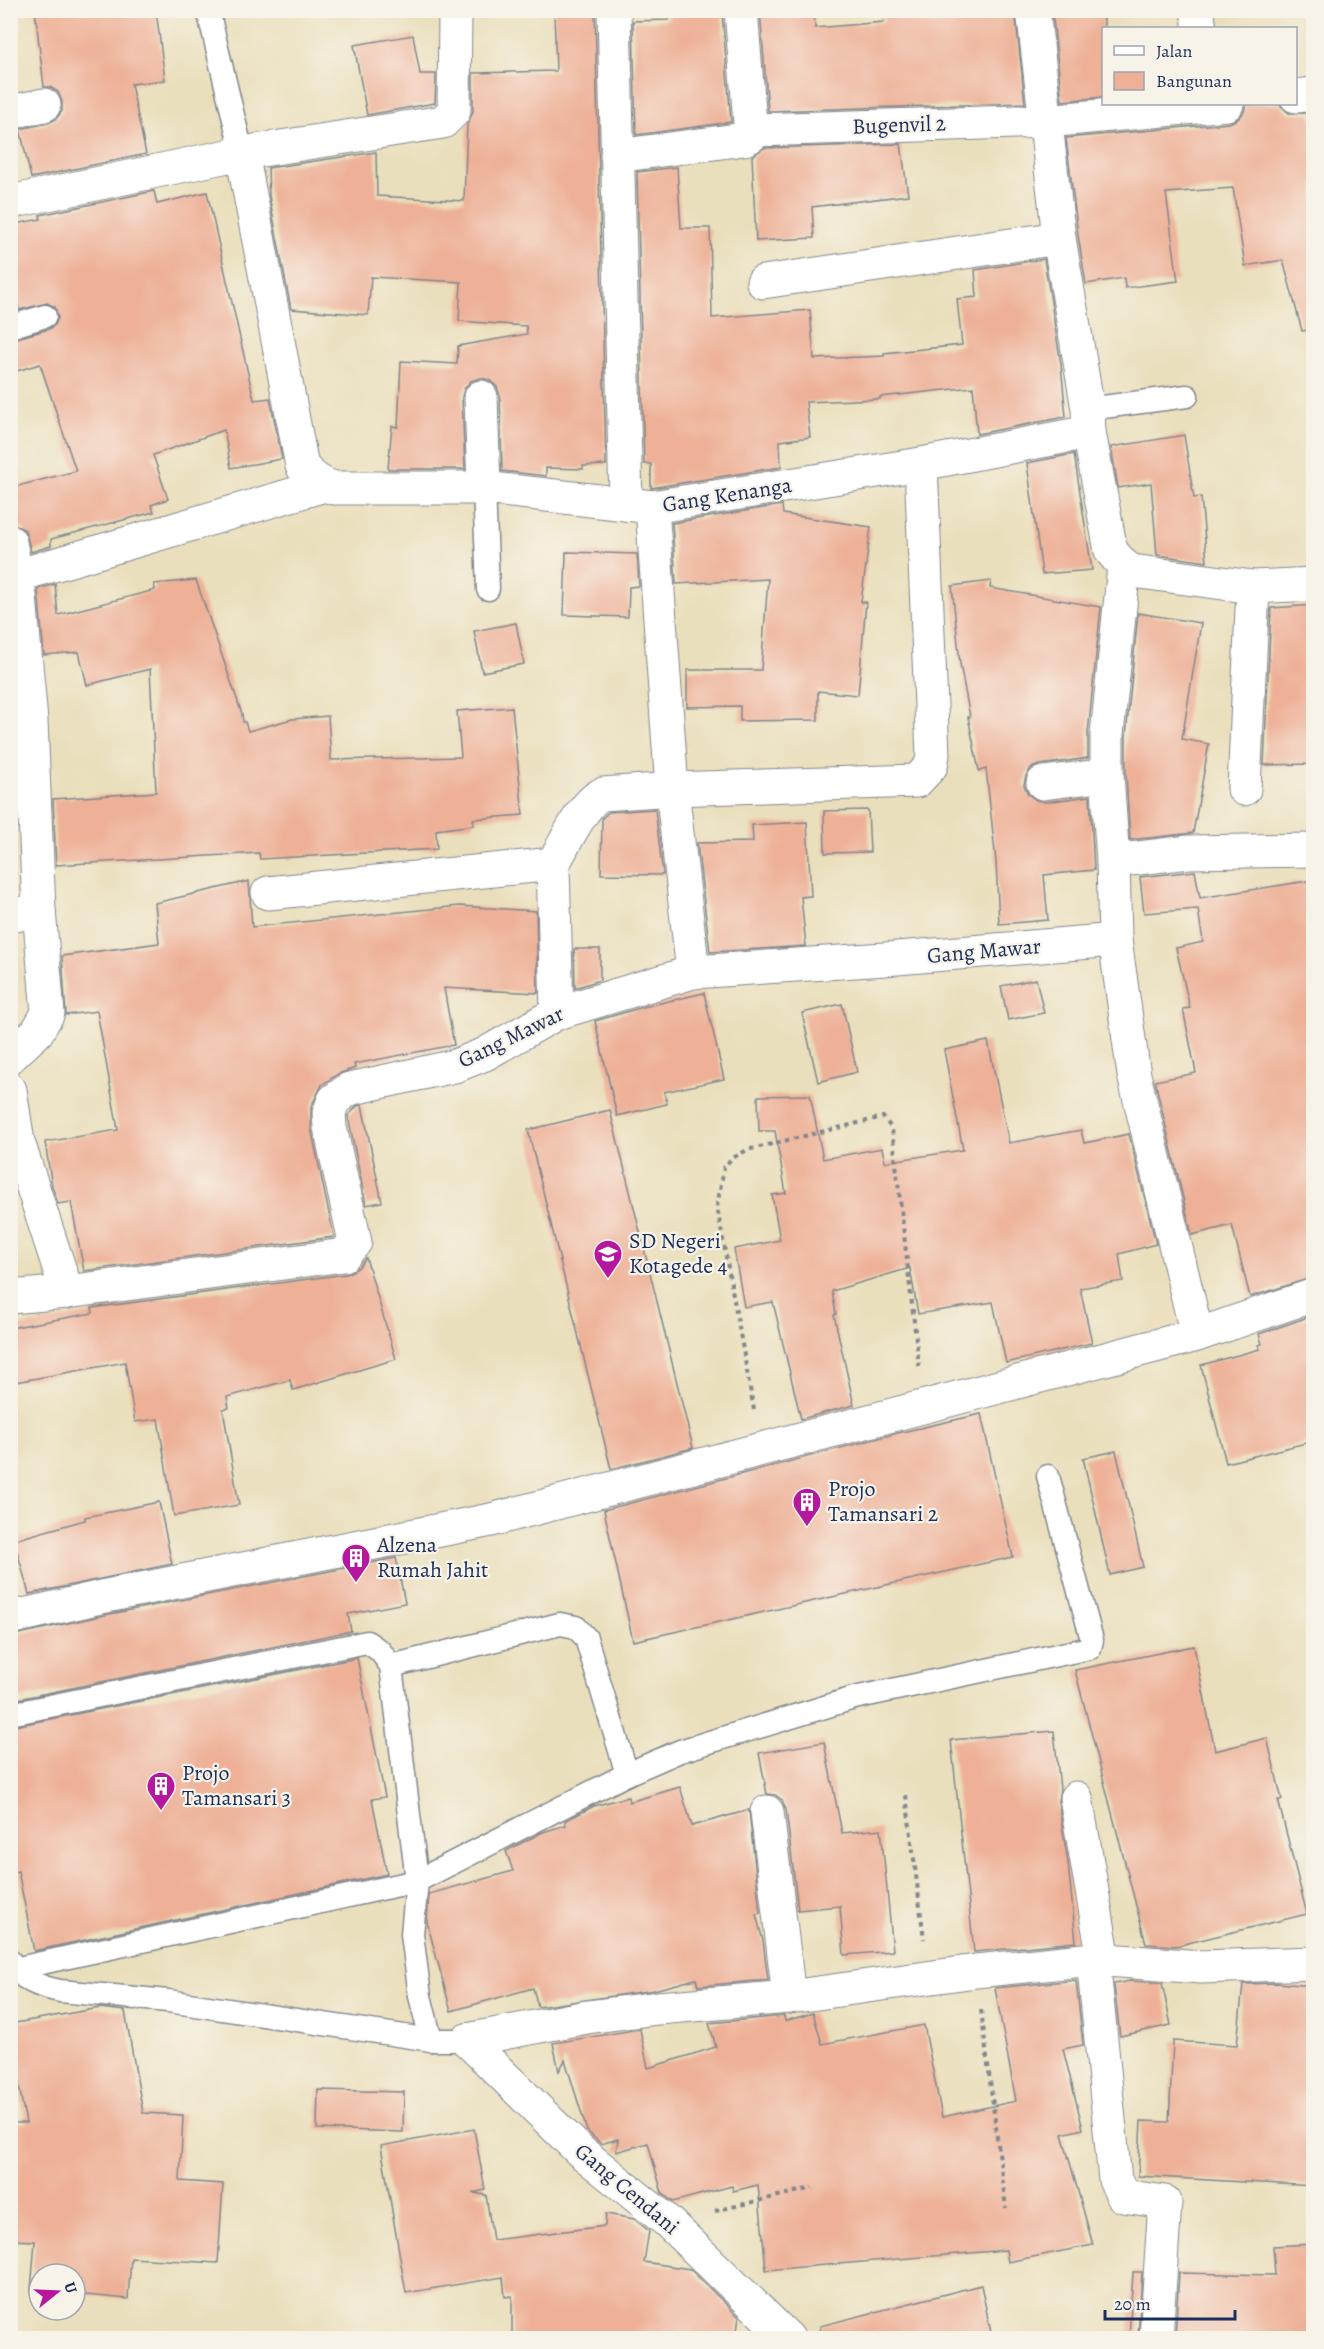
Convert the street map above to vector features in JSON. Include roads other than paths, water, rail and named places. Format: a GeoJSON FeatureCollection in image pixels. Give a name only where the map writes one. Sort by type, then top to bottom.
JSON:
{"type":"FeatureCollection","features":[{"type":"Feature","properties":{"kind":"street"},"geometry":{"type":"LineString","coordinates":[[10,202],[242,153],[442,122],[454,111],[455,10]]}},
{"type":"Feature","properties":{"kind":"street"},"geometry":{"type":"LineString","coordinates":[[614,10],[617,156],[639,506],[693,972]]}},
{"type":"Feature","properties":{"kind":"street"},"geometry":{"type":"LineString","coordinates":[[617,156],[744,140],[751,136],[741,10]]}},
{"type":"Feature","properties":{"kind":"street"},"geometry":{"type":"LineString","coordinates":[[1033,10],[1059,238],[1111,551],[1124,566],[1132,571],[1253,587],[1314,584]]}},
{"type":"Feature","properties":{"kind":"street"},"geometry":{"type":"LineString","coordinates":[[1197,10],[1200,27]]}},
{"type":"Feature","properties":{"kind":"street"},"geometry":{"type":"LineString","coordinates":[[1297,96],[1314,94]]}},
{"type":"Feature","properties":{"kind":"street"},"geometry":{"type":"LineString","coordinates":[[10,112],[44,105]]}},
{"type":"Feature","properties":{"kind":"street","name":"Bugenvil 2"},"geometry":{"type":"LineString","coordinates":[[752,130],[1047,121],[1209,105]]}},
{"type":"Feature","properties":{"kind":"street"},"geometry":{"type":"LineString","coordinates":[[242,153],[302,466],[308,474],[325,485]]}},
{"type":"Feature","properties":{"kind":"street"},"geometry":{"type":"LineString","coordinates":[[763,282],[1059,238]]}},
{"type":"Feature","properties":{"kind":"street"},"geometry":{"type":"LineString","coordinates":[[481,397],[484,488]]}},
{"type":"Feature","properties":{"kind":"street","name":"Gang Kenanga"},"geometry":{"type":"LineString","coordinates":[[325,485],[334,488],[484,488],[639,506],[921,464],[1088,421]]}},
{"type":"Feature","properties":{"kind":"street"},"geometry":{"type":"LineString","coordinates":[[557,1013],[553,864],[585,808],[596,796],[672,789],[917,781],[931,766],[933,755],[921,464]]}},
{"type":"Feature","properties":{"kind":"street"},"geometry":{"type":"LineString","coordinates":[[16,576],[325,485]]}},
{"type":"Feature","properties":{"kind":"street"},"geometry":{"type":"LineString","coordinates":[[10,542],[16,576],[30,721],[25,913],[48,1013],[37,1032],[10,1057]]}},
{"type":"Feature","properties":{"kind":"street"},"geometry":{"type":"LineString","coordinates":[[1124,566],[1107,735],[1115,940],[1134,1075],[1197,1335]]}},
{"type":"Feature","properties":{"kind":"street"},"geometry":{"type":"LineString","coordinates":[[1244,789],[1253,587]]}},
{"type":"Feature","properties":{"kind":"street"},"geometry":{"type":"LineString","coordinates":[[1043,783],[1107,775]]}},
{"type":"Feature","properties":{"kind":"street"},"geometry":{"type":"LineString","coordinates":[[1113,861],[1189,852],[1314,850]]}},
{"type":"Feature","properties":{"kind":"street"},"geometry":{"type":"LineString","coordinates":[[268,893],[553,864]]}},
{"type":"Feature","properties":{"kind":"street","name":"Gang Mawar"},"geometry":{"type":"LineString","coordinates":[[10,1297],[67,1292],[344,1255],[354,1242],[328,1113],[334,1101],[349,1089],[455,1066],[485,1054],[557,1013],[693,972],[885,960],[1115,940]]}},
{"type":"Feature","properties":{"kind":"street"},"geometry":{"type":"LineString","coordinates":[[10,1090],[18,1142],[67,1292]]}},
{"type":"Feature","properties":{"kind":"street"},"geometry":{"type":"LineString","coordinates":[[10,1618],[113,1595],[492,1520],[1197,1335],[1314,1295]]}},
{"type":"Feature","properties":{"kind":"street"},"geometry":{"type":"LineString","coordinates":[[1076,1798],[1099,1959],[1115,2180],[1123,2196],[1165,2202],[1156,2338]]}},
{"type":"Feature","properties":{"kind":"street"},"geometry":{"type":"LineString","coordinates":[[767,1812],[789,1997]]}},
{"type":"Feature","properties":{"kind":"street"},"geometry":{"type":"LineString","coordinates":[[467,2040],[586,2017],[658,2008],[789,1997],[976,1971],[1099,1959],[1201,1967],[1314,1963]]}},
{"type":"Feature","properties":{"kind":"street","name":"Gang Cendani"},"geometry":{"type":"LineString","coordinates":[[467,2040],[580,2151],[668,2222],[788,2338]]}},
{"type":"Feature","properties":{"kind":"lane"},"geometry":{"type":"LineString","coordinates":[[208,10],[242,153]]}},
{"type":"Feature","properties":{"kind":"lane"},"geometry":{"type":"LineString","coordinates":[[10,327],[45,316]]}},
{"type":"Feature","properties":{"kind":"lane"},"geometry":{"type":"LineString","coordinates":[[1088,421],[1187,396]]}},
{"type":"Feature","properties":{"kind":"lane"},"geometry":{"type":"LineString","coordinates":[[484,488],[488,589]]}},
{"type":"Feature","properties":{"kind":"lane"},"geometry":{"type":"LineString","coordinates":[[13,1965],[417,1881],[627,1774],[680,1751],[854,1698],[1090,1647],[1092,1640],[1048,1476]]}},
{"type":"Feature","properties":{"kind":"lane"},"geometry":{"type":"LineString","coordinates":[[391,1666],[560,1624],[576,1627],[586,1638],[627,1774]]}},
{"type":"Feature","properties":{"kind":"lane"},"geometry":{"type":"LineString","coordinates":[[10,1714],[367,1642],[380,1651],[391,1666],[417,1881],[412,1934],[420,1996],[431,2040]]}},
{"type":"Feature","properties":{"kind":"lane"},"geometry":{"type":"LineString","coordinates":[[13,1965],[30,1981],[42,1987],[60,1991],[168,2001],[431,2040],[467,2040]]}},
{"type":"Feature","properties":{"kind":"place","name":"SD Negeri Kotagede 4"},"geometry":{"type":"Point","coordinates":[608,1280]}},
{"type":"Feature","properties":{"kind":"place","name":"Projo Tamansari 2"},"geometry":{"type":"Point","coordinates":[807,1528]}},
{"type":"Feature","properties":{"kind":"place","name":"Alzena Rumah Jahit"},"geometry":{"type":"Point","coordinates":[356,1584]}},
{"type":"Feature","properties":{"kind":"place","name":"Projo Tamansari 3"},"geometry":{"type":"Point","coordinates":[161,1812]}}]}
